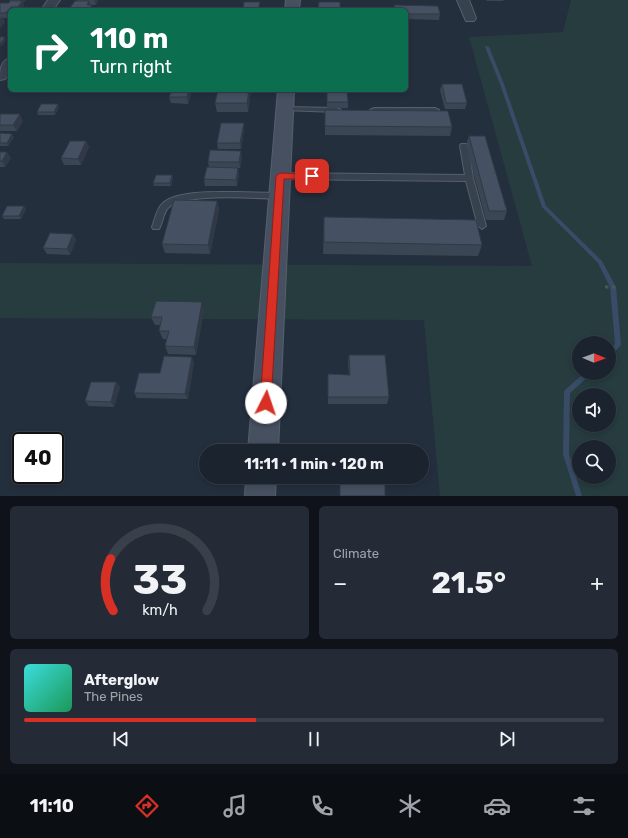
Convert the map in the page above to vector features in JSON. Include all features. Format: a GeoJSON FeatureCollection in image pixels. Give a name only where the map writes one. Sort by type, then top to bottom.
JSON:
{"type":"FeatureCollection","features":[{"type":"Feature","properties":{"kind":"street"},"geometry":{"type":"LineString","coordinates":[[464,0],[470,18]]}},
{"type":"Feature","properties":{"kind":"street"},"geometry":{"type":"LineString","coordinates":[[0,76],[8,65]]}},
{"type":"Feature","properties":{"kind":"street"},"geometry":{"type":"LineString","coordinates":[[262,444],[285,99]]}},
{"type":"Feature","properties":{"kind":"street"},"geometry":{"type":"LineString","coordinates":[[260,496],[261,484]]}},
{"type":"Feature","properties":{"kind":"lane"},"geometry":{"type":"LineString","coordinates":[[285,99],[345,110]]}},
{"type":"Feature","properties":{"kind":"lane"},"geometry":{"type":"LineString","coordinates":[[368,110],[435,110]]}},
{"type":"Feature","properties":{"kind":"lane"},"geometry":{"type":"LineString","coordinates":[[464,146],[469,178],[482,226]]}},
{"type":"Feature","properties":{"kind":"lane"},"geometry":{"type":"LineString","coordinates":[[156,227],[162,209],[166,204],[184,196],[280,186],[469,178]]}},
{"type":"Feature","properties":{"kind":"path"},"geometry":{"type":"LineString","coordinates":[[605,287],[616,287]]}},
{"type":"Feature","properties":{"kind":"green space"},"geometry":{"type":"Polygon","coordinates":[[[571,0],[628,0],[628,496],[440,496],[424,320],[0,318],[0,263],[532,266],[469,37],[563,32],[571,0]]]}},
{"type":"Feature","properties":{"kind":"building"},"geometry":{"type":"Polygon","coordinates":[[[10,1],[22,1],[18,7],[8,8],[6,13],[0,13],[0,3],[9,3],[10,1]]]}},
{"type":"Feature","properties":{"kind":"building"},"geometry":{"type":"Polygon","coordinates":[[[75,1],[89,1],[87,5],[92,5],[90,8],[70,8],[75,1]]]}},
{"type":"Feature","properties":{"kind":"building"},"geometry":{"type":"Polygon","coordinates":[[[244,2],[260,2],[258,8],[243,8],[244,2]]]}},
{"type":"Feature","properties":{"kind":"building"},"geometry":{"type":"Polygon","coordinates":[[[319,2],[340,2],[340,8],[318,8],[319,2]]]}},
{"type":"Feature","properties":{"kind":"building"},"geometry":{"type":"Polygon","coordinates":[[[394,5],[438,6],[440,14],[408,14],[408,8],[395,8],[394,5]]]}},
{"type":"Feature","properties":{"kind":"building"},"geometry":{"type":"Polygon","coordinates":[[[0,37],[5,37],[0,44],[0,37]]]}},
{"type":"Feature","properties":{"kind":"building"},"geometry":{"type":"Polygon","coordinates":[[[442,84],[462,84],[467,103],[446,103],[442,84]]]}},
{"type":"Feature","properties":{"kind":"building"},"geometry":{"type":"Polygon","coordinates":[[[171,92],[188,92],[187,97],[169,97],[171,92]]]}},
{"type":"Feature","properties":{"kind":"building"},"geometry":{"type":"Polygon","coordinates":[[[218,92],[249,92],[247,103],[215,103],[218,92]]]}},
{"type":"Feature","properties":{"kind":"building"},"geometry":{"type":"Polygon","coordinates":[[[327,92],[347,92],[348,102],[327,102],[327,92]]]}},
{"type":"Feature","properties":{"kind":"building"},"geometry":{"type":"Polygon","coordinates":[[[41,104],[58,104],[54,112],[37,112],[41,104]]]}},
{"type":"Feature","properties":{"kind":"building"},"geometry":{"type":"Polygon","coordinates":[[[325,110],[448,111],[452,127],[325,126],[325,110]]]}},
{"type":"Feature","properties":{"kind":"building"},"geometry":{"type":"Polygon","coordinates":[[[0,114],[20,114],[13,125],[0,125],[0,114]]]}},
{"type":"Feature","properties":{"kind":"building"},"geometry":{"type":"Polygon","coordinates":[[[221,123],[244,123],[240,143],[217,143],[221,123]]]}},
{"type":"Feature","properties":{"kind":"building"},"geometry":{"type":"Polygon","coordinates":[[[0,133],[12,134],[7,143],[0,143],[0,133]]]}},
{"type":"Feature","properties":{"kind":"building"},"geometry":{"type":"Polygon","coordinates":[[[469,136],[485,136],[507,211],[489,211],[469,136]]]}},
{"type":"Feature","properties":{"kind":"building"},"geometry":{"type":"Polygon","coordinates":[[[70,141],[86,141],[78,159],[61,158],[70,141]]]}},
{"type":"Feature","properties":{"kind":"building"},"geometry":{"type":"Polygon","coordinates":[[[210,150],[241,151],[239,162],[208,162],[210,150]]]}},
{"type":"Feature","properties":{"kind":"building"},"geometry":{"type":"Polygon","coordinates":[[[0,152],[7,152],[2,161],[0,161],[0,152]]]}},
{"type":"Feature","properties":{"kind":"building"},"geometry":{"type":"Polygon","coordinates":[[[207,167],[238,168],[236,180],[204,179],[207,167]]]}},
{"type":"Feature","properties":{"kind":"building"},"geometry":{"type":"Polygon","coordinates":[[[156,175],[172,175],[170,183],[153,183],[156,175]]]}},
{"type":"Feature","properties":{"kind":"building"},"geometry":{"type":"Polygon","coordinates":[[[174,200],[217,201],[208,245],[162,244],[174,200]]]}},
{"type":"Feature","properties":{"kind":"building"},"geometry":{"type":"Polygon","coordinates":[[[7,206],[24,206],[19,216],[2,216],[7,206]]]}},
{"type":"Feature","properties":{"kind":"building"},"geometry":{"type":"Polygon","coordinates":[[[324,217],[476,220],[482,245],[324,242],[324,217]]]}},
{"type":"Feature","properties":{"kind":"building"},"geometry":{"type":"Polygon","coordinates":[[[50,233],[73,234],[67,249],[43,248],[50,233]]]}},
{"type":"Feature","properties":{"kind":"building"},"geometry":{"type":"Polygon","coordinates":[[[156,301],[202,302],[194,347],[165,346],[169,331],[159,331],[162,317],[151,317],[156,301]]]}},
{"type":"Feature","properties":{"kind":"building"},"geometry":{"type":"Polygon","coordinates":[[[349,355],[385,355],[389,397],[328,397],[328,374],[350,375],[349,355]]]}},
{"type":"Feature","properties":{"kind":"building"},"geometry":{"type":"Polygon","coordinates":[[[164,356],[192,357],[185,394],[134,393],[139,373],[160,373],[164,356]]]}},
{"type":"Feature","properties":{"kind":"building"},"geometry":{"type":"Polygon","coordinates":[[[91,382],[116,382],[111,402],[85,401],[91,382]]]}},
{"type":"Feature","properties":{"kind":"building"},"geometry":{"type":"Polygon","coordinates":[[[340,484],[385,484],[385,496],[340,496],[340,484]]]}},
{"type":"Feature","properties":{"kind":"waterway"},"geometry":{"type":"LineString","coordinates":[[487,47],[502,84],[544,207],[600,262],[613,287],[618,345],[616,347]]}},
{"type":"Feature","properties":{"kind":"waterway"},"geometry":{"type":"LineString","coordinates":[[579,496],[566,454],[567,392],[580,380]]}},
{"type":"Feature","properties":{"kind":"route"},"geometry":{"type":"LineString","coordinates":[[266,403],[280,176],[312,176]]}}]}
